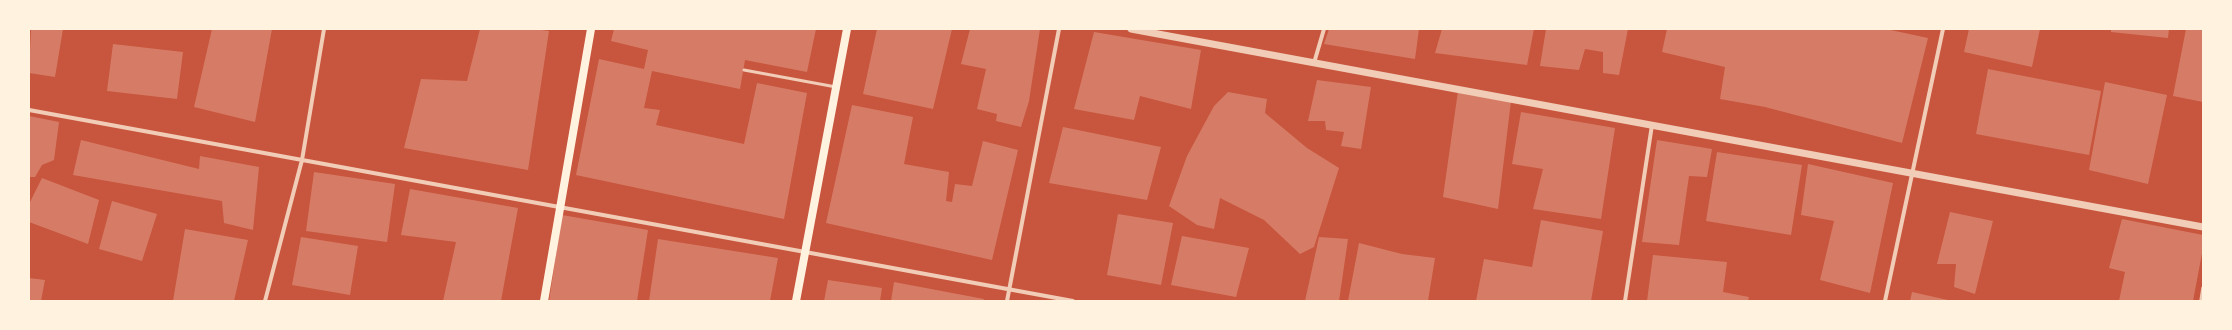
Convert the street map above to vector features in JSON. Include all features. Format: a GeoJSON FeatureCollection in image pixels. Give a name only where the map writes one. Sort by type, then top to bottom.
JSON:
{"type":"FeatureCollection","features":[{"type":"Feature","properties":{"kind":"main road"},"geometry":{"type":"LineString","coordinates":[[544,301],[591,29]]}},
{"type":"Feature","properties":{"kind":"main road"},"geometry":{"type":"LineString","coordinates":[[796,301],[847,29]]}},
{"type":"Feature","properties":{"kind":"street"},"geometry":{"type":"LineString","coordinates":[[266,301],[302,160],[324,29]]}},
{"type":"Feature","properties":{"kind":"street"},"geometry":{"type":"LineString","coordinates":[[1008,301],[1059,29]]}},
{"type":"Feature","properties":{"kind":"street"},"geometry":{"type":"LineString","coordinates":[[1131,29],[2203,227]]}},
{"type":"Feature","properties":{"kind":"street"},"geometry":{"type":"LineString","coordinates":[[1314,63],[1324,29]]}},
{"type":"Feature","properties":{"kind":"street"},"geometry":{"type":"LineString","coordinates":[[1885,301],[1943,29]]}},
{"type":"Feature","properties":{"kind":"street"},"geometry":{"type":"LineString","coordinates":[[29,110],[1073,301]]}},
{"type":"Feature","properties":{"kind":"street"},"geometry":{"type":"LineString","coordinates":[[1625,301],[1652,126]]}},
{"type":"Feature","properties":{"kind":"street"},"geometry":{"type":"LineString","coordinates":[[2200,301],[2203,288]]}},
{"type":"Feature","properties":{"kind":"lane"},"geometry":{"type":"LineString","coordinates":[[744,70],[836,87]]}},
{"type":"Feature","properties":{"kind":"building"},"geometry":{"type":"Polygon","coordinates":[[[31,29],[63,29],[55,77],[29,73],[31,29]]]}},
{"type":"Feature","properties":{"kind":"building"},"geometry":{"type":"Polygon","coordinates":[[[212,29],[272,29],[255,122],[194,107],[212,29]]]}},
{"type":"Feature","properties":{"kind":"building"},"geometry":{"type":"Polygon","coordinates":[[[480,29],[534,29],[549,31],[528,170],[404,148],[421,79],[467,81],[480,29]]]}},
{"type":"Feature","properties":{"kind":"building"},"geometry":{"type":"Polygon","coordinates":[[[614,29],[816,29],[807,72],[745,60],[740,89],[652,71],[644,108],[660,110],[656,125],[744,144],[757,83],[807,93],[784,219],[576,175],[599,59],[644,69],[648,50],[611,41],[614,29]]]}},
{"type":"Feature","properties":{"kind":"building"},"geometry":{"type":"Polygon","coordinates":[[[877,29],[952,29],[933,109],[863,94],[877,29]]]}},
{"type":"Feature","properties":{"kind":"building"},"geometry":{"type":"Polygon","coordinates":[[[970,29],[1040,29],[1029,101],[1021,127],[996,121],[997,114],[977,109],[986,69],[961,64],[970,29]]]}},
{"type":"Feature","properties":{"kind":"building"},"geometry":{"type":"Polygon","coordinates":[[[1329,29],[1419,29],[1415,59],[1324,44],[1329,29]]]}},
{"type":"Feature","properties":{"kind":"building"},"geometry":{"type":"Polygon","coordinates":[[[1442,29],[1534,29],[1527,65],[1435,53],[1442,29]]]}},
{"type":"Feature","properties":{"kind":"building"},"geometry":{"type":"Polygon","coordinates":[[[1546,29],[1628,29],[1619,75],[1603,73],[1603,52],[1585,49],[1579,70],[1540,66],[1546,29]]]}},
{"type":"Feature","properties":{"kind":"building"},"geometry":{"type":"Polygon","coordinates":[[[1667,29],[1886,29],[1928,38],[1902,143],[1765,107],[1720,99],[1725,67],[1662,52],[1667,29]]]}},
{"type":"Feature","properties":{"kind":"building"},"geometry":{"type":"Polygon","coordinates":[[[1969,29],[2040,29],[2032,67],[1964,52],[1969,29]]]}},
{"type":"Feature","properties":{"kind":"building"},"geometry":{"type":"Polygon","coordinates":[[[2111,29],[2169,29],[2168,38],[2111,32],[2111,29]]]}},
{"type":"Feature","properties":{"kind":"building"},"geometry":{"type":"Polygon","coordinates":[[[2186,29],[2203,29],[2203,102],[2173,96],[2186,29]]]}},
{"type":"Feature","properties":{"kind":"building"},"geometry":{"type":"Polygon","coordinates":[[[1094,32],[1201,50],[1191,109],[1140,96],[1134,120],[1074,109],[1094,32]]]}},
{"type":"Feature","properties":{"kind":"building"},"geometry":{"type":"Polygon","coordinates":[[[113,44],[183,52],[177,99],[107,91],[113,44]]]}},
{"type":"Feature","properties":{"kind":"building"},"geometry":{"type":"Polygon","coordinates":[[[1988,69],[2101,91],[2089,155],[1976,134],[1988,69]]]}},
{"type":"Feature","properties":{"kind":"building"},"geometry":{"type":"Polygon","coordinates":[[[1317,80],[1371,87],[1361,149],[1341,146],[1344,132],[1326,130],[1325,121],[1308,121],[1317,80]]]}},
{"type":"Feature","properties":{"kind":"building"},"geometry":{"type":"Polygon","coordinates":[[[2105,82],[2167,95],[2148,184],[2089,170],[2105,82]]]}},
{"type":"Feature","properties":{"kind":"building"},"geometry":{"type":"Polygon","coordinates":[[[1458,91],[1511,101],[1498,209],[1443,197],[1458,91]]]}},
{"type":"Feature","properties":{"kind":"building"},"geometry":{"type":"Polygon","coordinates":[[[1228,92],[1267,99],[1265,113],[1307,148],[1339,168],[1314,247],[1300,254],[1264,220],[1220,198],[1214,229],[1197,225],[1169,206],[1187,156],[1214,106],[1228,92]]]}},
{"type":"Feature","properties":{"kind":"building"},"geometry":{"type":"Polygon","coordinates":[[[852,105],[913,117],[904,164],[949,172],[946,201],[952,202],[955,184],[972,186],[983,141],[1018,150],[992,260],[826,223],[852,105]]]}},
{"type":"Feature","properties":{"kind":"building"},"geometry":{"type":"Polygon","coordinates":[[[1521,112],[1615,128],[1601,219],[1533,209],[1543,169],[1512,164],[1521,112]]]}},
{"type":"Feature","properties":{"kind":"building"},"geometry":{"type":"Polygon","coordinates":[[[29,116],[59,122],[54,160],[42,165],[35,177],[29,177],[29,116]]]}},
{"type":"Feature","properties":{"kind":"building"},"geometry":{"type":"Polygon","coordinates":[[[1063,127],[1161,147],[1147,200],[1049,183],[1063,127]]]}},
{"type":"Feature","properties":{"kind":"building"},"geometry":{"type":"Polygon","coordinates":[[[81,140],[199,169],[200,156],[259,167],[253,230],[224,223],[222,201],[73,175],[81,140]]]}},
{"type":"Feature","properties":{"kind":"building"},"geometry":{"type":"Polygon","coordinates":[[[1657,140],[1712,149],[1707,177],[1689,176],[1679,245],[1642,242],[1657,140]]]}},
{"type":"Feature","properties":{"kind":"building"},"geometry":{"type":"Polygon","coordinates":[[[1717,152],[1802,165],[1791,235],[1706,221],[1717,152]]]}},
{"type":"Feature","properties":{"kind":"building"},"geometry":{"type":"Polygon","coordinates":[[[1808,164],[1893,183],[1870,293],[1820,280],[1834,221],[1801,215],[1808,164]]]}},
{"type":"Feature","properties":{"kind":"building"},"geometry":{"type":"Polygon","coordinates":[[[314,172],[395,184],[387,242],[306,231],[314,172]]]}},
{"type":"Feature","properties":{"kind":"building"},"geometry":{"type":"Polygon","coordinates":[[[42,178],[99,200],[88,244],[29,222],[29,204],[42,178]]]}},
{"type":"Feature","properties":{"kind":"building"},"geometry":{"type":"Polygon","coordinates":[[[410,189],[518,208],[501,301],[443,301],[456,242],[401,235],[410,189]]]}},
{"type":"Feature","properties":{"kind":"building"},"geometry":{"type":"Polygon","coordinates":[[[112,201],[157,214],[142,261],[99,249],[112,201]]]}},
{"type":"Feature","properties":{"kind":"building"},"geometry":{"type":"Polygon","coordinates":[[[1950,212],[1993,221],[1975,294],[1954,287],[1956,264],[1937,264],[1950,212]]]}},
{"type":"Feature","properties":{"kind":"building"},"geometry":{"type":"Polygon","coordinates":[[[1118,214],[1173,223],[1161,285],[1107,275],[1118,214]]]}},
{"type":"Feature","properties":{"kind":"building"},"geometry":{"type":"Polygon","coordinates":[[[562,215],[648,230],[637,301],[549,301],[562,215]]]}},
{"type":"Feature","properties":{"kind":"building"},"geometry":{"type":"Polygon","coordinates":[[[2122,219],[2203,235],[2203,248],[2193,301],[2119,301],[2125,272],[2109,268],[2122,219]]]}},
{"type":"Feature","properties":{"kind":"building"},"geometry":{"type":"Polygon","coordinates":[[[1541,220],[1603,231],[1591,301],[1476,301],[1484,259],[1532,267],[1541,220]]]}},
{"type":"Feature","properties":{"kind":"building"},"geometry":{"type":"Polygon","coordinates":[[[185,229],[248,240],[234,301],[173,301],[185,229]]]}},
{"type":"Feature","properties":{"kind":"building"},"geometry":{"type":"Polygon","coordinates":[[[1182,236],[1249,248],[1236,297],[1171,285],[1182,236]]]}},
{"type":"Feature","properties":{"kind":"building"},"geometry":{"type":"Polygon","coordinates":[[[301,237],[358,246],[350,295],[292,285],[301,237]]]}},
{"type":"Feature","properties":{"kind":"building"},"geometry":{"type":"Polygon","coordinates":[[[1319,237],[1348,239],[1339,301],[1305,301],[1319,237]]]}},
{"type":"Feature","properties":{"kind":"building"},"geometry":{"type":"Polygon","coordinates":[[[658,239],[778,258],[770,301],[649,301],[658,239]]]}},
{"type":"Feature","properties":{"kind":"building"},"geometry":{"type":"Polygon","coordinates":[[[1359,243],[1402,254],[1435,258],[1428,301],[1348,301],[1359,243]]]}},
{"type":"Feature","properties":{"kind":"building"},"geometry":{"type":"Polygon","coordinates":[[[1653,255],[1727,262],[1723,292],[1749,297],[1748,301],[1647,301],[1653,255]]]}},
{"type":"Feature","properties":{"kind":"building"},"geometry":{"type":"Polygon","coordinates":[[[29,278],[45,280],[41,301],[29,301],[29,278]]]}},
{"type":"Feature","properties":{"kind":"building"},"geometry":{"type":"Polygon","coordinates":[[[828,280],[882,288],[880,301],[824,301],[828,280]]]}},
{"type":"Feature","properties":{"kind":"building"},"geometry":{"type":"Polygon","coordinates":[[[894,282],[984,299],[983,301],[891,301],[894,282]]]}},
{"type":"Feature","properties":{"kind":"building"},"geometry":{"type":"Polygon","coordinates":[[[1912,292],[1948,300],[1948,301],[1910,301],[1912,292]]]}}]}
